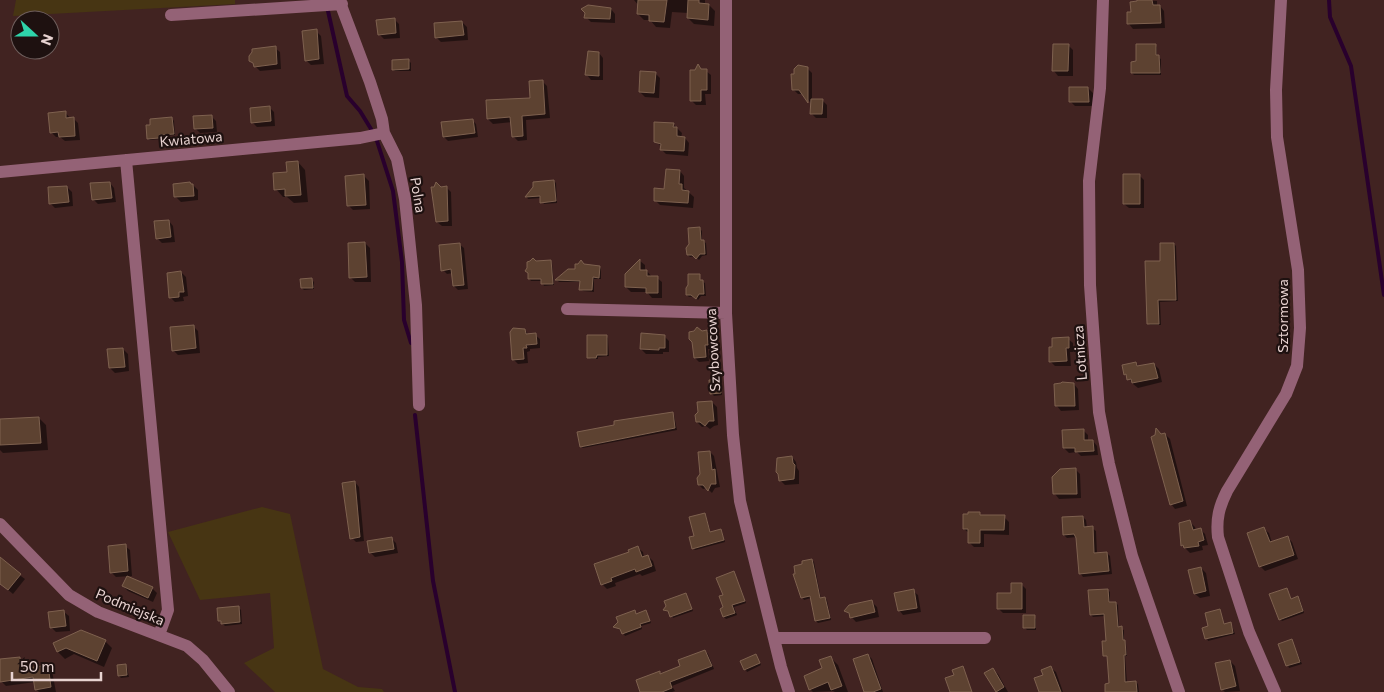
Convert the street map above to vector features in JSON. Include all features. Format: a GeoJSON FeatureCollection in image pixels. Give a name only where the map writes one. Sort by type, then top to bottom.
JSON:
{"type":"FeatureCollection","features":[{"type":"Feature","properties":{"kind":"street","name":"Szybowcowa"},"geometry":{"type":"LineString","coordinates":[[726,0],[726,313],[733,435],[740,501],[774,638],[790,692]]}},
{"type":"Feature","properties":{"kind":"street","name":"Lotnicza"},"geometry":{"type":"LineString","coordinates":[[1103,0],[1100,88],[1089,181],[1090,285],[1099,412],[1109,464],[1132,556],[1179,692]]}},
{"type":"Feature","properties":{"kind":"street","name":"Sztormowa"},"geometry":{"type":"LineString","coordinates":[[1275,692],[1249,632],[1218,537],[1217,526],[1220,506],[1226,490],[1286,394],[1297,366],[1300,328],[1298,270],[1277,137],[1276,90],[1281,0]]}},
{"type":"Feature","properties":{"kind":"street"},"geometry":{"type":"LineString","coordinates":[[171,15],[341,2]]}},
{"type":"Feature","properties":{"kind":"street","name":"Polna"},"geometry":{"type":"LineString","coordinates":[[341,2],[370,82],[382,119],[384,133],[397,159],[405,199],[416,305],[419,405]]}},
{"type":"Feature","properties":{"kind":"street","name":"Kwiatowa"},"geometry":{"type":"LineString","coordinates":[[0,172],[360,138],[384,133]]}},
{"type":"Feature","properties":{"kind":"street"},"geometry":{"type":"LineString","coordinates":[[126,160],[168,610],[159,635]]}},
{"type":"Feature","properties":{"kind":"street"},"geometry":{"type":"LineString","coordinates":[[567,310],[726,313]]}},
{"type":"Feature","properties":{"kind":"street","name":"Podmiejska"},"geometry":{"type":"LineString","coordinates":[[0,524],[69,595],[98,612],[187,646],[204,660],[229,692]]}},
{"type":"Feature","properties":{"kind":"street"},"geometry":{"type":"LineString","coordinates":[[774,638],[985,638]]}},
{"type":"Feature","properties":{"kind":"shaded area"},"geometry":{"type":"Polygon","coordinates":[[[16,0],[235,0],[235,4],[60,13],[60,10],[14,10],[16,0]]]}},
{"type":"Feature","properties":{"kind":"shaded area"},"geometry":{"type":"Polygon","coordinates":[[[262,507],[290,514],[323,669],[358,687],[382,689],[384,692],[275,692],[244,663],[274,648],[270,593],[200,600],[168,532],[262,507]]]}},
{"type":"Feature","properties":{"kind":"building"},"geometry":{"type":"Polygon","coordinates":[[[638,0],[667,0],[664,22],[649,21],[649,15],[637,14],[638,0]]]}},
{"type":"Feature","properties":{"kind":"building"},"geometry":{"type":"Polygon","coordinates":[[[688,0],[699,0],[699,3],[709,4],[708,20],[687,18],[688,0]]]}},
{"type":"Feature","properties":{"kind":"building"},"geometry":{"type":"Polygon","coordinates":[[[1152,0],[1153,5],[1160,5],[1161,23],[1127,24],[1127,12],[1131,12],[1130,2],[1152,0]]]}},
{"type":"Feature","properties":{"kind":"building"},"geometry":{"type":"Polygon","coordinates":[[[588,5],[611,8],[610,19],[584,18],[585,13],[581,9],[588,5]]]}},
{"type":"Feature","properties":{"kind":"building"},"geometry":{"type":"Polygon","coordinates":[[[395,18],[396,33],[378,35],[376,20],[395,18]]]}},
{"type":"Feature","properties":{"kind":"building"},"geometry":{"type":"Polygon","coordinates":[[[462,21],[464,35],[435,38],[434,23],[462,21]]]}},
{"type":"Feature","properties":{"kind":"building"},"geometry":{"type":"Polygon","coordinates":[[[317,29],[319,59],[305,61],[302,31],[317,29]]]}},
{"type":"Feature","properties":{"kind":"building"},"geometry":{"type":"Polygon","coordinates":[[[1053,44],[1069,44],[1068,71],[1052,71],[1053,44]]]}},
{"type":"Feature","properties":{"kind":"building"},"geometry":{"type":"Polygon","coordinates":[[[1136,44],[1156,44],[1156,55],[1159,55],[1160,73],[1131,73],[1131,62],[1136,61],[1136,44]]]}},
{"type":"Feature","properties":{"kind":"building"},"geometry":{"type":"Polygon","coordinates":[[[276,46],[277,64],[254,67],[253,63],[249,61],[252,49],[276,46]]]}},
{"type":"Feature","properties":{"kind":"building"},"geometry":{"type":"Polygon","coordinates":[[[588,51],[599,52],[599,76],[585,75],[588,51]]]}},
{"type":"Feature","properties":{"kind":"building"},"geometry":{"type":"Polygon","coordinates":[[[409,59],[409,69],[392,70],[392,60],[409,59]]]}},
{"type":"Feature","properties":{"kind":"building"},"geometry":{"type":"Polygon","coordinates":[[[698,64],[701,69],[707,69],[707,90],[701,90],[701,101],[690,101],[690,70],[695,70],[698,64]]]}},
{"type":"Feature","properties":{"kind":"building"},"geometry":{"type":"Polygon","coordinates":[[[798,65],[808,67],[808,103],[799,90],[792,90],[791,74],[794,74],[794,69],[798,65]]]}},
{"type":"Feature","properties":{"kind":"building"},"geometry":{"type":"Polygon","coordinates":[[[640,71],[656,72],[654,93],[639,92],[640,71]]]}},
{"type":"Feature","properties":{"kind":"building"},"geometry":{"type":"Polygon","coordinates":[[[543,80],[545,114],[522,116],[523,136],[512,137],[510,117],[487,119],[486,100],[530,98],[529,81],[543,80]]]}},
{"type":"Feature","properties":{"kind":"building"},"geometry":{"type":"Polygon","coordinates":[[[1069,87],[1088,87],[1089,102],[1069,102],[1069,87]]]}},
{"type":"Feature","properties":{"kind":"building"},"geometry":{"type":"Polygon","coordinates":[[[811,99],[823,99],[822,114],[810,114],[811,99]]]}},
{"type":"Feature","properties":{"kind":"building"},"geometry":{"type":"Polygon","coordinates":[[[270,106],[271,121],[251,123],[250,108],[270,106]]]}},
{"type":"Feature","properties":{"kind":"building"},"geometry":{"type":"Polygon","coordinates":[[[66,111],[66,118],[74,117],[75,136],[59,137],[58,132],[50,133],[48,113],[66,111]]]}},
{"type":"Feature","properties":{"kind":"building"},"geometry":{"type":"Polygon","coordinates":[[[212,115],[213,128],[194,129],[193,116],[212,115]]]}},
{"type":"Feature","properties":{"kind":"building"},"geometry":{"type":"Polygon","coordinates":[[[172,117],[174,134],[159,135],[159,138],[147,139],[146,125],[150,125],[150,119],[172,117]]]}},
{"type":"Feature","properties":{"kind":"building"},"geometry":{"type":"Polygon","coordinates":[[[473,119],[475,133],[443,137],[441,122],[473,119]]]}},
{"type":"Feature","properties":{"kind":"building"},"geometry":{"type":"Polygon","coordinates":[[[654,122],[674,123],[673,127],[677,127],[677,136],[685,137],[684,151],[660,150],[661,144],[654,142],[654,122]]]}},
{"type":"Feature","properties":{"kind":"building"},"geometry":{"type":"Polygon","coordinates":[[[298,161],[301,195],[285,196],[285,189],[274,190],[273,173],[287,172],[286,162],[298,161]]]}},
{"type":"Feature","properties":{"kind":"building"},"geometry":{"type":"Polygon","coordinates":[[[666,169],[680,170],[679,184],[682,184],[682,190],[689,191],[688,203],[654,201],[654,188],[664,189],[666,169]]]}},
{"type":"Feature","properties":{"kind":"building"},"geometry":{"type":"Polygon","coordinates":[[[364,174],[366,205],[347,206],[345,176],[364,174]]]}},
{"type":"Feature","properties":{"kind":"building"},"geometry":{"type":"Polygon","coordinates":[[[1123,174],[1140,174],[1140,204],[1123,204],[1123,174]]]}},
{"type":"Feature","properties":{"kind":"building"},"geometry":{"type":"Polygon","coordinates":[[[554,180],[556,201],[540,203],[540,196],[525,197],[533,187],[533,182],[554,180]]]}},
{"type":"Feature","properties":{"kind":"building"},"geometry":{"type":"Polygon","coordinates":[[[110,182],[112,198],[92,200],[90,183],[110,182]]]}},
{"type":"Feature","properties":{"kind":"building"},"geometry":{"type":"Polygon","coordinates":[[[190,182],[193,184],[194,196],[174,197],[173,184],[190,182]]]}},
{"type":"Feature","properties":{"kind":"building"},"geometry":{"type":"Polygon","coordinates":[[[436,182],[441,187],[447,186],[448,221],[436,222],[431,187],[434,187],[436,182]]]}},
{"type":"Feature","properties":{"kind":"building"},"geometry":{"type":"Polygon","coordinates":[[[67,186],[69,202],[49,204],[48,187],[67,186]]]}},
{"type":"Feature","properties":{"kind":"building"},"geometry":{"type":"Polygon","coordinates":[[[169,220],[171,237],[156,239],[154,221],[169,220]]]}},
{"type":"Feature","properties":{"kind":"building"},"geometry":{"type":"Polygon","coordinates":[[[700,227],[701,240],[704,240],[705,254],[700,254],[696,259],[692,255],[687,255],[686,248],[689,244],[688,228],[700,227]]]}},
{"type":"Feature","properties":{"kind":"building"},"geometry":{"type":"Polygon","coordinates":[[[365,242],[367,277],[349,278],[348,243],[365,242]]]}},
{"type":"Feature","properties":{"kind":"building"},"geometry":{"type":"Polygon","coordinates":[[[460,243],[464,285],[453,286],[451,269],[441,271],[439,245],[460,243]]]}},
{"type":"Feature","properties":{"kind":"building"},"geometry":{"type":"Polygon","coordinates":[[[1160,243],[1174,243],[1176,300],[1158,300],[1159,324],[1147,324],[1145,261],[1160,261],[1160,243]]]}},
{"type":"Feature","properties":{"kind":"building"},"geometry":{"type":"Polygon","coordinates":[[[533,258],[536,261],[551,260],[553,284],[541,284],[541,279],[528,279],[528,273],[525,271],[527,262],[533,258]]]}},
{"type":"Feature","properties":{"kind":"building"},"geometry":{"type":"Polygon","coordinates":[[[640,259],[640,270],[647,270],[647,276],[658,276],[658,293],[646,293],[646,288],[625,287],[625,274],[640,259]]]}},
{"type":"Feature","properties":{"kind":"building"},"geometry":{"type":"Polygon","coordinates":[[[581,260],[584,264],[600,266],[599,278],[593,277],[592,290],[579,290],[580,281],[555,280],[568,269],[575,269],[575,264],[578,264],[581,260]]]}},
{"type":"Feature","properties":{"kind":"building"},"geometry":{"type":"Polygon","coordinates":[[[181,271],[184,292],[179,292],[179,297],[169,298],[167,273],[181,271]]]}},
{"type":"Feature","properties":{"kind":"building"},"geometry":{"type":"Polygon","coordinates":[[[688,274],[700,274],[700,280],[703,280],[704,294],[699,294],[696,299],[691,295],[686,295],[688,274]]]}},
{"type":"Feature","properties":{"kind":"building"},"geometry":{"type":"Polygon","coordinates":[[[312,278],[313,288],[301,288],[300,279],[312,278]]]}},
{"type":"Feature","properties":{"kind":"building"},"geometry":{"type":"Polygon","coordinates":[[[194,325],[196,348],[172,351],[170,327],[194,325]]]}},
{"type":"Feature","properties":{"kind":"building"},"geometry":{"type":"Polygon","coordinates":[[[697,327],[702,331],[707,330],[708,345],[705,345],[706,357],[694,358],[689,332],[694,331],[697,327]]]}},
{"type":"Feature","properties":{"kind":"building"},"geometry":{"type":"Polygon","coordinates":[[[513,328],[525,329],[526,334],[536,333],[537,344],[526,345],[527,348],[523,348],[524,359],[512,360],[510,332],[513,328]]]}},
{"type":"Feature","properties":{"kind":"building"},"geometry":{"type":"Polygon","coordinates":[[[641,333],[665,335],[665,348],[659,348],[659,350],[640,349],[641,333]]]}},
{"type":"Feature","properties":{"kind":"building"},"geometry":{"type":"Polygon","coordinates":[[[587,335],[607,335],[607,355],[587,358],[587,335]]]}},
{"type":"Feature","properties":{"kind":"building"},"geometry":{"type":"Polygon","coordinates":[[[1069,337],[1069,348],[1066,348],[1067,361],[1049,362],[1049,347],[1052,347],[1052,338],[1069,337]]]}},
{"type":"Feature","properties":{"kind":"building"},"geometry":{"type":"Polygon","coordinates":[[[123,348],[125,367],[109,368],[107,349],[123,348]]]}},
{"type":"Feature","properties":{"kind":"building"},"geometry":{"type":"Polygon","coordinates":[[[1136,362],[1137,366],[1154,363],[1158,378],[1132,383],[1131,379],[1127,380],[1122,365],[1136,362]]]}},
{"type":"Feature","properties":{"kind":"building"},"geometry":{"type":"Polygon","coordinates":[[[719,379],[721,393],[710,394],[709,380],[719,379]]]}},
{"type":"Feature","properties":{"kind":"building"},"geometry":{"type":"Polygon","coordinates":[[[1062,382],[1074,383],[1075,406],[1055,406],[1054,384],[1062,382]]]}},
{"type":"Feature","properties":{"kind":"building"},"geometry":{"type":"Polygon","coordinates":[[[712,401],[714,421],[709,421],[705,426],[700,422],[696,422],[697,402],[712,401]]]}},
{"type":"Feature","properties":{"kind":"building"},"geometry":{"type":"Polygon","coordinates":[[[673,412],[675,428],[580,447],[577,432],[614,425],[614,421],[673,412]]]}},
{"type":"Feature","properties":{"kind":"building"},"geometry":{"type":"Polygon","coordinates":[[[39,417],[41,443],[0,445],[0,419],[39,417]]]}},
{"type":"Feature","properties":{"kind":"building"},"geometry":{"type":"Polygon","coordinates":[[[1156,428],[1161,434],[1165,433],[1183,501],[1170,505],[1151,437],[1155,435],[1156,428]]]}},
{"type":"Feature","properties":{"kind":"building"},"geometry":{"type":"Polygon","coordinates":[[[1084,429],[1084,440],[1093,440],[1094,451],[1075,452],[1075,448],[1063,448],[1062,430],[1084,429]]]}},
{"type":"Feature","properties":{"kind":"building"},"geometry":{"type":"Polygon","coordinates":[[[710,451],[712,470],[715,469],[716,484],[711,484],[708,491],[703,485],[698,485],[697,478],[700,474],[698,452],[710,451]]]}},
{"type":"Feature","properties":{"kind":"building"},"geometry":{"type":"Polygon","coordinates":[[[792,456],[795,465],[794,479],[779,481],[776,472],[777,458],[792,456]]]}},
{"type":"Feature","properties":{"kind":"building"},"geometry":{"type":"Polygon","coordinates":[[[1076,468],[1077,494],[1053,494],[1052,477],[1060,469],[1076,468]]]}},
{"type":"Feature","properties":{"kind":"building"},"geometry":{"type":"Polygon","coordinates":[[[355,481],[360,537],[350,539],[342,483],[355,481]]]}},
{"type":"Feature","properties":{"kind":"building"},"geometry":{"type":"Polygon","coordinates":[[[968,512],[980,512],[980,515],[1005,515],[1004,530],[980,530],[980,543],[968,543],[968,529],[963,529],[963,514],[968,514],[968,512]]]}},
{"type":"Feature","properties":{"kind":"building"},"geometry":{"type":"Polygon","coordinates":[[[705,513],[710,532],[721,529],[724,540],[692,549],[689,537],[694,536],[689,517],[705,513]]]}},
{"type":"Feature","properties":{"kind":"building"},"geometry":{"type":"Polygon","coordinates":[[[1083,516],[1084,527],[1093,526],[1094,553],[1107,552],[1109,571],[1079,574],[1076,538],[1074,534],[1063,535],[1062,517],[1083,516]]]}},
{"type":"Feature","properties":{"kind":"building"},"geometry":{"type":"Polygon","coordinates":[[[1190,520],[1193,530],[1201,528],[1204,540],[1198,542],[1199,546],[1184,548],[1183,545],[1181,546],[1179,523],[1190,520]]]}},
{"type":"Feature","properties":{"kind":"building"},"geometry":{"type":"Polygon","coordinates":[[[1264,527],[1270,542],[1288,536],[1294,555],[1259,567],[1247,533],[1264,527]]]}},
{"type":"Feature","properties":{"kind":"building"},"geometry":{"type":"Polygon","coordinates":[[[392,537],[394,549],[369,553],[367,541],[392,537]]]}},
{"type":"Feature","properties":{"kind":"building"},"geometry":{"type":"Polygon","coordinates":[[[126,544],[128,571],[110,573],[108,546],[126,544]]]}},
{"type":"Feature","properties":{"kind":"building"},"geometry":{"type":"Polygon","coordinates":[[[638,546],[642,557],[648,555],[652,566],[636,572],[635,569],[611,578],[612,581],[601,585],[594,564],[629,552],[628,550],[638,546]]]}},
{"type":"Feature","properties":{"kind":"building"},"geometry":{"type":"Polygon","coordinates":[[[0,557],[21,574],[8,590],[0,584],[0,557]]]}},
{"type":"Feature","properties":{"kind":"building"},"geometry":{"type":"Polygon","coordinates":[[[812,559],[820,598],[825,597],[830,618],[815,621],[810,596],[801,598],[793,574],[795,574],[794,566],[802,564],[802,561],[812,559]]]}},
{"type":"Feature","properties":{"kind":"building"},"geometry":{"type":"Polygon","coordinates":[[[1201,567],[1206,591],[1194,594],[1188,570],[1201,567]]]}},
{"type":"Feature","properties":{"kind":"building"},"geometry":{"type":"Polygon","coordinates":[[[734,571],[745,601],[732,605],[735,613],[723,617],[720,609],[723,607],[719,596],[723,595],[716,578],[734,571]]]}},
{"type":"Feature","properties":{"kind":"building"},"geometry":{"type":"Polygon","coordinates":[[[127,576],[153,587],[148,598],[122,586],[127,576]]]}},
{"type":"Feature","properties":{"kind":"building"},"geometry":{"type":"Polygon","coordinates":[[[1011,583],[1022,583],[1022,609],[997,609],[997,593],[1011,593],[1011,583]]]}},
{"type":"Feature","properties":{"kind":"building"},"geometry":{"type":"Polygon","coordinates":[[[1287,588],[1291,599],[1298,596],[1303,611],[1279,620],[1269,594],[1287,588]]]}},
{"type":"Feature","properties":{"kind":"building"},"geometry":{"type":"Polygon","coordinates":[[[914,589],[917,608],[898,611],[894,593],[914,589]]]}},
{"type":"Feature","properties":{"kind":"building"},"geometry":{"type":"Polygon","coordinates":[[[1108,589],[1109,602],[1116,602],[1118,627],[1122,626],[1123,640],[1125,640],[1125,682],[1136,681],[1137,692],[1105,692],[1105,684],[1109,683],[1107,656],[1103,656],[1102,641],[1106,641],[1104,614],[1090,615],[1088,590],[1108,589]]]}},
{"type":"Feature","properties":{"kind":"building"},"geometry":{"type":"Polygon","coordinates":[[[686,593],[692,609],[670,617],[668,611],[663,610],[666,606],[664,601],[686,593]]]}},
{"type":"Feature","properties":{"kind":"building"},"geometry":{"type":"Polygon","coordinates":[[[872,600],[875,612],[850,618],[849,613],[844,611],[849,605],[872,600]]]}},
{"type":"Feature","properties":{"kind":"building"},"geometry":{"type":"Polygon","coordinates":[[[239,606],[240,622],[221,624],[221,621],[218,621],[217,608],[239,606]]]}},
{"type":"Feature","properties":{"kind":"building"},"geometry":{"type":"Polygon","coordinates":[[[1220,609],[1224,624],[1231,622],[1233,633],[1205,639],[1202,628],[1208,626],[1205,613],[1220,609]]]}},
{"type":"Feature","properties":{"kind":"building"},"geometry":{"type":"Polygon","coordinates":[[[64,610],[66,626],[50,628],[48,612],[64,610]]]}},
{"type":"Feature","properties":{"kind":"building"},"geometry":{"type":"Polygon","coordinates":[[[635,610],[636,614],[646,610],[650,621],[640,624],[641,627],[622,634],[620,629],[613,627],[618,622],[616,617],[635,610]]]}},
{"type":"Feature","properties":{"kind":"building"},"geometry":{"type":"Polygon","coordinates":[[[1023,615],[1035,615],[1035,628],[1023,628],[1023,615]]]}},
{"type":"Feature","properties":{"kind":"building"},"geometry":{"type":"Polygon","coordinates":[[[81,630],[106,640],[97,661],[66,648],[57,652],[53,643],[81,630]]]}},
{"type":"Feature","properties":{"kind":"building"},"geometry":{"type":"Polygon","coordinates":[[[1292,639],[1300,662],[1286,666],[1278,644],[1292,639]]]}},
{"type":"Feature","properties":{"kind":"building"},"geometry":{"type":"Polygon","coordinates":[[[705,650],[712,666],[670,682],[672,688],[662,692],[640,692],[636,680],[660,671],[660,674],[680,666],[678,660],[705,650]]]}},
{"type":"Feature","properties":{"kind":"building"},"geometry":{"type":"Polygon","coordinates":[[[756,654],[760,663],[744,670],[740,661],[756,654]]]}},
{"type":"Feature","properties":{"kind":"building"},"geometry":{"type":"Polygon","coordinates":[[[868,654],[881,689],[873,692],[864,692],[853,659],[868,654]]]}},
{"type":"Feature","properties":{"kind":"building"},"geometry":{"type":"Polygon","coordinates":[[[831,656],[842,686],[831,690],[828,682],[809,690],[804,676],[822,668],[819,660],[831,656]]]}},
{"type":"Feature","properties":{"kind":"building"},"geometry":{"type":"Polygon","coordinates":[[[20,657],[21,669],[48,665],[51,687],[35,690],[33,677],[0,682],[0,659],[20,657]]]}},
{"type":"Feature","properties":{"kind":"building"},"geometry":{"type":"Polygon","coordinates":[[[1230,660],[1236,686],[1221,690],[1215,663],[1230,660]]]}},
{"type":"Feature","properties":{"kind":"building"},"geometry":{"type":"Polygon","coordinates":[[[126,664],[127,675],[118,676],[117,665],[126,664]]]}},
{"type":"Feature","properties":{"kind":"building"},"geometry":{"type":"Polygon","coordinates":[[[963,666],[972,692],[950,692],[945,678],[954,675],[952,670],[963,666]]]}},
{"type":"Feature","properties":{"kind":"building"},"geometry":{"type":"Polygon","coordinates":[[[1051,666],[1061,692],[1039,692],[1034,678],[1043,675],[1041,670],[1051,666]]]}},
{"type":"Feature","properties":{"kind":"building"},"geometry":{"type":"Polygon","coordinates":[[[993,668],[1004,687],[996,692],[984,673],[993,668]]]}},
{"type":"Feature","properties":{"kind":"waterway"},"geometry":{"type":"LineString","coordinates":[[1329,0],[1330,17],[1351,66],[1384,295]]}},
{"type":"Feature","properties":{"kind":"waterway"},"geometry":{"type":"LineString","coordinates":[[328,11],[347,96],[360,111],[371,129]]}},
{"type":"Feature","properties":{"kind":"waterway"},"geometry":{"type":"LineString","coordinates":[[377,141],[393,191],[402,262],[404,320],[411,343]]}},
{"type":"Feature","properties":{"kind":"waterway"},"geometry":{"type":"LineString","coordinates":[[415,415],[433,581],[455,692]]}}]}
